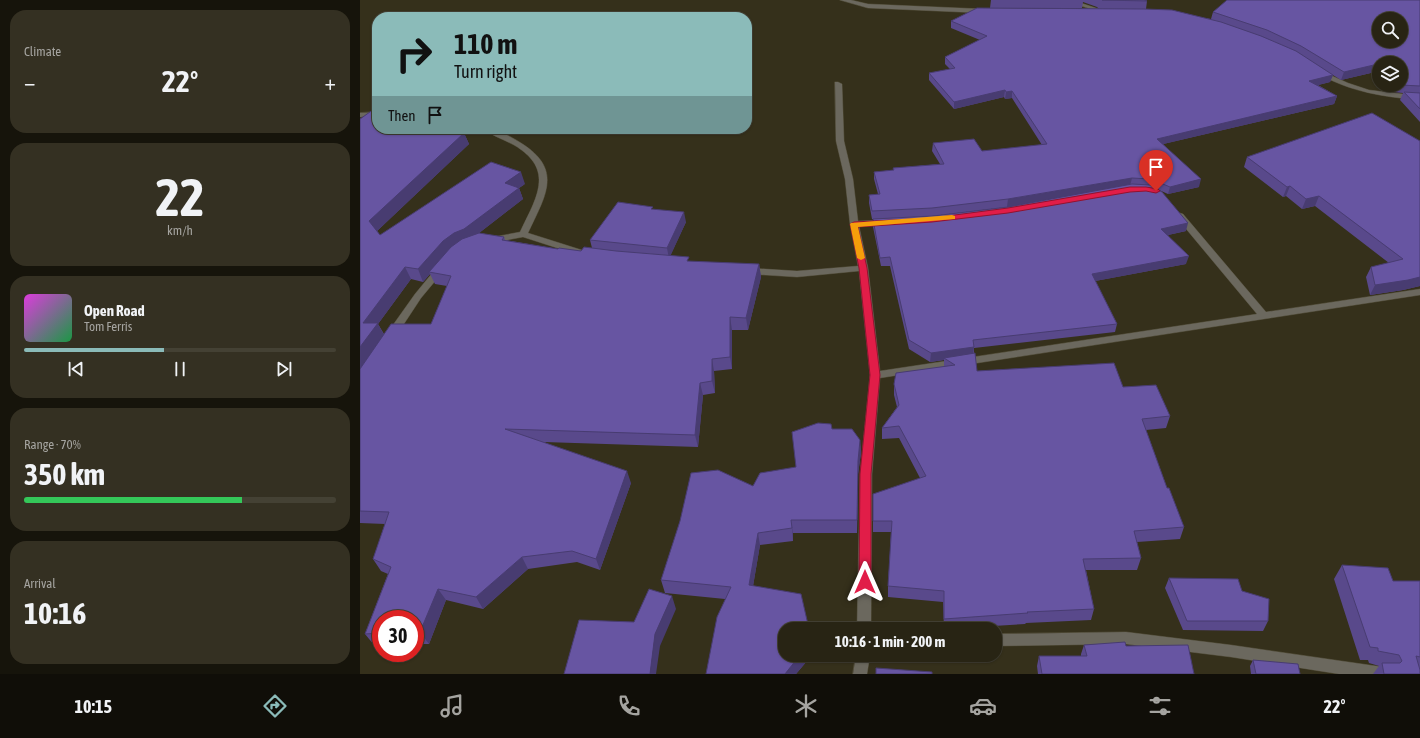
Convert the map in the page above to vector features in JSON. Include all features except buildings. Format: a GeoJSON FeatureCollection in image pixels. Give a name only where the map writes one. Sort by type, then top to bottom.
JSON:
{"type":"FeatureCollection","features":[{"type":"Feature","properties":{"kind":"street"},"geometry":{"type":"LineString","coordinates":[[843,0],[868,6],[990,12]]}},
{"type":"Feature","properties":{"kind":"street"},"geometry":{"type":"LineString","coordinates":[[1066,0],[1108,12],[1080,12]]}},
{"type":"Feature","properties":{"kind":"street"},"geometry":{"type":"LineString","coordinates":[[1317,70],[1333,80],[1360,91],[1383,95],[1420,98]]}},
{"type":"Feature","properties":{"kind":"street"},"geometry":{"type":"LineString","coordinates":[[838,84],[840,141],[849,179],[854,224],[863,268],[875,375],[866,474],[864,622]]}},
{"type":"Feature","properties":{"kind":"street"},"geometry":{"type":"LineString","coordinates":[[360,115],[372,114]]}},
{"type":"Feature","properties":{"kind":"street"},"geometry":{"type":"LineString","coordinates":[[498,134],[524,147],[539,162],[544,174],[543,186],[523,234]]}},
{"type":"Feature","properties":{"kind":"street"},"geometry":{"type":"LineString","coordinates":[[1174,209],[1264,316]]}},
{"type":"Feature","properties":{"kind":"street"},"geometry":{"type":"LineString","coordinates":[[854,224],[893,222]]}},
{"type":"Feature","properties":{"kind":"street"},"geometry":{"type":"LineString","coordinates":[[481,242],[523,234],[596,256]]}},
{"type":"Feature","properties":{"kind":"street"},"geometry":{"type":"LineString","coordinates":[[387,341],[418,296],[448,260]]}},
{"type":"Feature","properties":{"kind":"street"},"geometry":{"type":"LineString","coordinates":[[741,270],[797,274],[863,268]]}},
{"type":"Feature","properties":{"kind":"street"},"geometry":{"type":"LineString","coordinates":[[875,375],[1420,292]]}},
{"type":"Feature","properties":{"kind":"street"},"geometry":{"type":"LineString","coordinates":[[1002,640],[1126,638],[1231,651],[1383,674]]}},
{"type":"Feature","properties":{"kind":"street"},"geometry":{"type":"LineString","coordinates":[[860,674],[861,662]]}},
{"type":"Feature","properties":{"kind":"slow traffic"},"geometry":{"type":"LineString","coordinates":[[861,258],[854,224],[932,220],[952,217]]}},
{"type":"Feature","properties":{"kind":"route"},"geometry":{"type":"LineString","coordinates":[[865,582],[866,474],[875,375],[863,268],[854,224],[932,220],[1008,211],[1130,189],[1146,189],[1156,191]]}}]}
